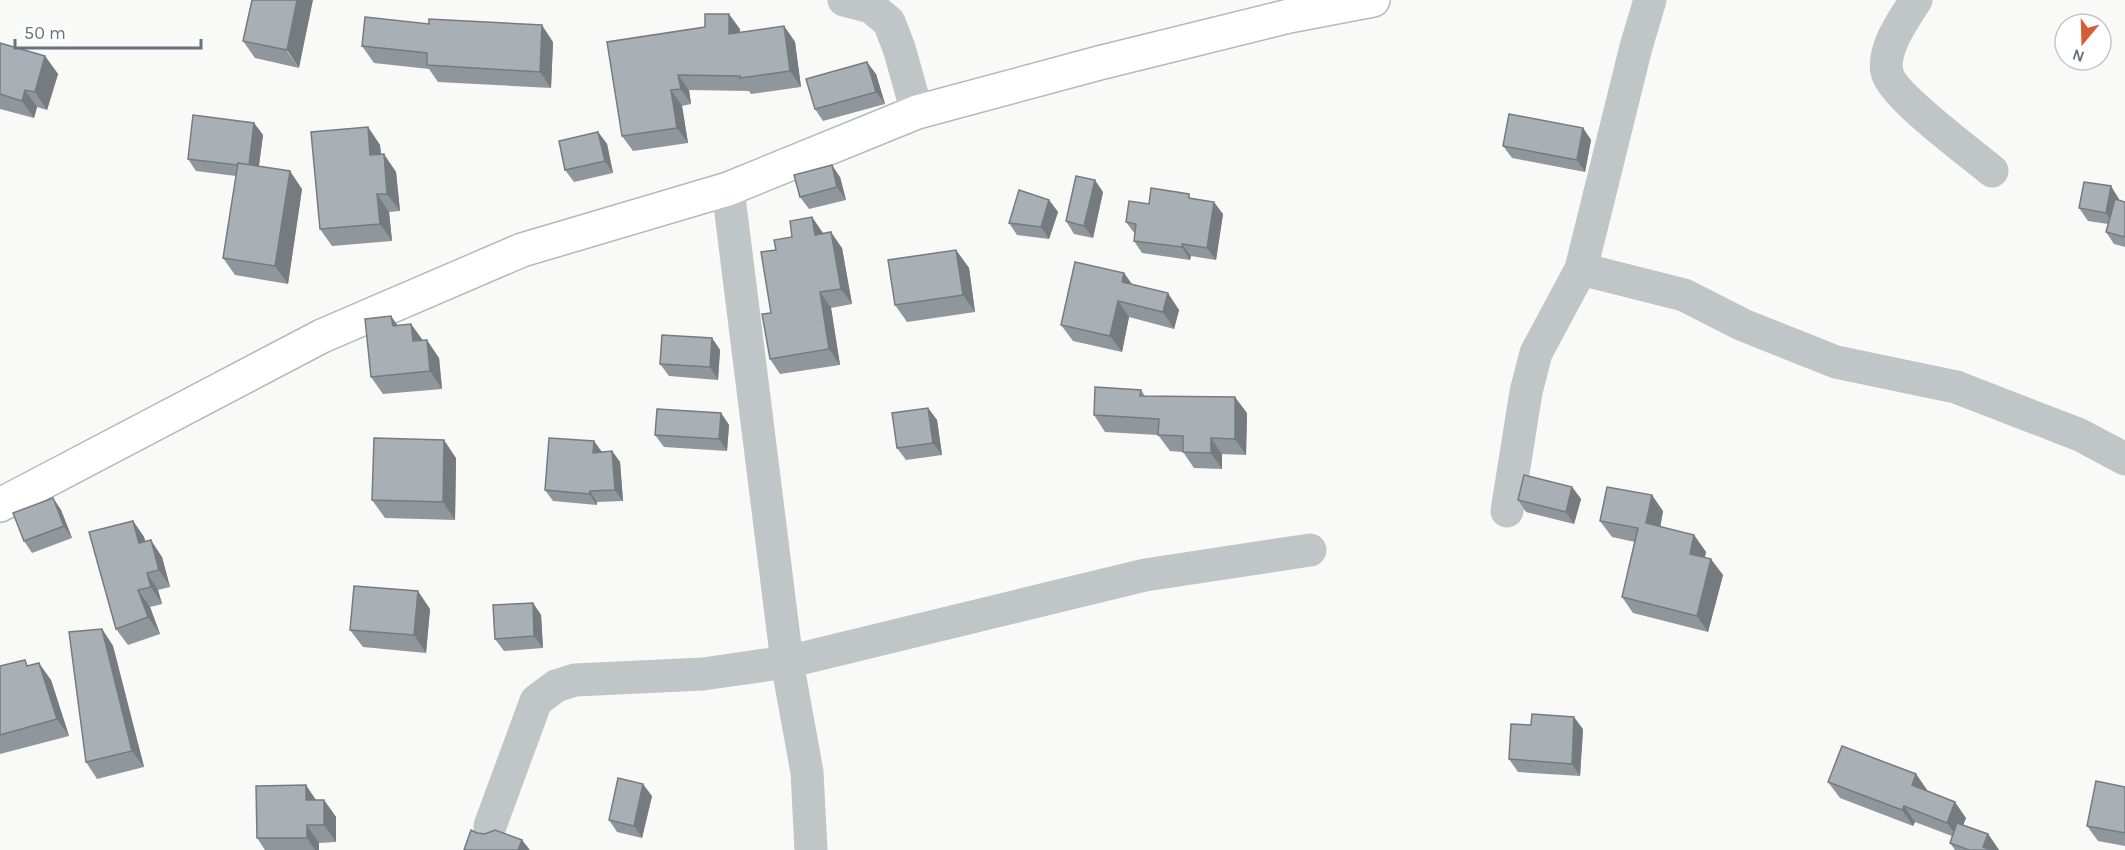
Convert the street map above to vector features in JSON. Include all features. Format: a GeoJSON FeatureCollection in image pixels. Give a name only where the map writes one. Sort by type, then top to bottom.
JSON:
{"type":"FeatureCollection","features":[{"type":"Feature","properties":{"kind":"main road"},"geometry":{"type":"LineString","coordinates":[[0,506],[332,331],[522,250],[728,189],[917,112],[1122,57],[1289,16],[1373,0]]}},
{"type":"Feature","properties":{"kind":"street"},"geometry":{"type":"LineString","coordinates":[[844,0],[871,7],[890,22],[917,112]]}},
{"type":"Feature","properties":{"kind":"street"},"geometry":{"type":"LineString","coordinates":[[1507,511],[1526,392],[1536,353],[1581,269],[1636,47],[1650,0]]}},
{"type":"Feature","properties":{"kind":"street"},"geometry":{"type":"LineString","coordinates":[[1916,0],[1896,31],[1888,55],[1887,73],[1900,93],[1992,171]]}},
{"type":"Feature","properties":{"kind":"street"},"geometry":{"type":"LineString","coordinates":[[728,189],[788,662],[807,772],[812,850]]}},
{"type":"Feature","properties":{"kind":"street"},"geometry":{"type":"LineString","coordinates":[[1581,269],[1684,295],[1743,325],[1836,362],[1956,387],[2080,435],[2125,459]]}},
{"type":"Feature","properties":{"kind":"street"},"geometry":{"type":"LineString","coordinates":[[490,826],[536,701],[556,686],[575,680],[703,674],[788,662],[1145,575],[1310,550]]}},
{"type":"Feature","properties":{"kind":"building"},"geometry":{"type":"Polygon","coordinates":[[[252,0],[297,0],[287,50],[243,41],[252,0]]]}},
{"type":"Feature","properties":{"kind":"building"},"geometry":{"type":"Polygon","coordinates":[[[705,14],[729,14],[729,34],[784,26],[790,71],[740,78],[740,76],[678,75],[681,89],[671,90],[677,128],[622,136],[607,42],[705,27],[705,14]]]}},
{"type":"Feature","properties":{"kind":"building"},"geometry":{"type":"Polygon","coordinates":[[[365,17],[429,24],[429,19],[542,25],[540,72],[427,65],[427,53],[362,46],[365,17]]]}},
{"type":"Feature","properties":{"kind":"building"},"geometry":{"type":"Polygon","coordinates":[[[0,43],[45,56],[35,92],[25,90],[22,101],[0,94],[0,43]]]}},
{"type":"Feature","properties":{"kind":"building"},"geometry":{"type":"Polygon","coordinates":[[[867,62],[876,92],[815,109],[806,79],[867,62]]]}},
{"type":"Feature","properties":{"kind":"building"},"geometry":{"type":"Polygon","coordinates":[[[1509,114],[1583,128],[1577,160],[1503,146],[1509,114]]]}},
{"type":"Feature","properties":{"kind":"building"},"geometry":{"type":"Polygon","coordinates":[[[193,115],[254,123],[249,165],[188,159],[193,115]]]}},
{"type":"Feature","properties":{"kind":"building"},"geometry":{"type":"Polygon","coordinates":[[[368,127],[370,155],[384,154],[387,194],[377,194],[380,224],[320,229],[311,132],[368,127]]]}},
{"type":"Feature","properties":{"kind":"building"},"geometry":{"type":"Polygon","coordinates":[[[598,132],[605,161],[565,170],[559,141],[598,132]]]}},
{"type":"Feature","properties":{"kind":"building"},"geometry":{"type":"Polygon","coordinates":[[[238,163],[290,171],[275,266],[223,258],[238,163]]]}},
{"type":"Feature","properties":{"kind":"building"},"geometry":{"type":"Polygon","coordinates":[[[832,165],[837,187],[800,197],[794,175],[832,165]]]}},
{"type":"Feature","properties":{"kind":"building"},"geometry":{"type":"Polygon","coordinates":[[[1076,176],[1095,180],[1084,226],[1066,221],[1076,176]]]}},
{"type":"Feature","properties":{"kind":"building"},"geometry":{"type":"Polygon","coordinates":[[[2084,182],[2111,186],[2106,213],[2079,208],[2084,182]]]}},
{"type":"Feature","properties":{"kind":"building"},"geometry":{"type":"Polygon","coordinates":[[[1151,188],[1189,194],[1189,198],[1214,202],[1207,248],[1134,241],[1136,224],[1126,222],[1129,201],[1149,204],[1151,188]]]}},
{"type":"Feature","properties":{"kind":"building"},"geometry":{"type":"Polygon","coordinates":[[[1019,190],[1049,200],[1041,227],[1009,223],[1019,190]]]}},
{"type":"Feature","properties":{"kind":"building"},"geometry":{"type":"Polygon","coordinates":[[[2115,199],[2125,202],[2125,237],[2106,232],[2115,199]]]}},
{"type":"Feature","properties":{"kind":"building"},"geometry":{"type":"Polygon","coordinates":[[[812,217],[815,235],[831,232],[841,289],[820,292],[829,349],[770,359],[762,314],[771,313],[761,252],[776,250],[774,240],[792,237],[790,221],[812,217]]]}},
{"type":"Feature","properties":{"kind":"building"},"geometry":{"type":"Polygon","coordinates":[[[956,250],[963,295],[895,305],[888,260],[956,250]]]}},
{"type":"Feature","properties":{"kind":"building"},"geometry":{"type":"Polygon","coordinates":[[[1075,262],[1124,273],[1122,282],[1168,293],[1163,312],[1118,301],[1110,336],[1061,325],[1075,262]]]}},
{"type":"Feature","properties":{"kind":"building"},"geometry":{"type":"Polygon","coordinates":[[[391,316],[393,326],[411,324],[413,341],[427,340],[430,371],[371,377],[365,319],[391,316]]]}},
{"type":"Feature","properties":{"kind":"building"},"geometry":{"type":"Polygon","coordinates":[[[662,335],[712,338],[710,367],[660,364],[662,335]]]}},
{"type":"Feature","properties":{"kind":"building"},"geometry":{"type":"Polygon","coordinates":[[[1095,387],[1141,390],[1140,396],[1235,397],[1235,439],[1211,438],[1211,453],[1183,452],[1183,436],[1158,435],[1159,419],[1094,415],[1095,387]]]}},
{"type":"Feature","properties":{"kind":"building"},"geometry":{"type":"Polygon","coordinates":[[[928,408],[933,443],[897,448],[892,413],[928,408]]]}},
{"type":"Feature","properties":{"kind":"building"},"geometry":{"type":"Polygon","coordinates":[[[657,409],[721,413],[719,439],[655,435],[657,409]]]}},
{"type":"Feature","properties":{"kind":"building"},"geometry":{"type":"Polygon","coordinates":[[[374,438],[444,440],[443,502],[372,500],[374,438]]]}},
{"type":"Feature","properties":{"kind":"building"},"geometry":{"type":"Polygon","coordinates":[[[549,438],[594,441],[593,453],[612,451],[615,490],[590,491],[589,494],[545,490],[549,438]]]}},
{"type":"Feature","properties":{"kind":"building"},"geometry":{"type":"Polygon","coordinates":[[[1524,475],[1572,487],[1566,512],[1518,500],[1524,475]]]}},
{"type":"Feature","properties":{"kind":"building"},"geometry":{"type":"Polygon","coordinates":[[[1607,487],[1652,495],[1646,523],[1694,535],[1690,554],[1711,559],[1697,616],[1622,597],[1638,528],[1600,521],[1607,487]]]}},
{"type":"Feature","properties":{"kind":"building"},"geometry":{"type":"Polygon","coordinates":[[[53,498],[64,526],[24,541],[13,513],[53,498]]]}},
{"type":"Feature","properties":{"kind":"building"},"geometry":{"type":"Polygon","coordinates":[[[133,521],[139,543],[151,540],[159,570],[147,573],[151,587],[138,590],[148,617],[116,629],[89,532],[133,521]]]}},
{"type":"Feature","properties":{"kind":"building"},"geometry":{"type":"Polygon","coordinates":[[[354,586],[418,591],[414,635],[350,630],[354,586]]]}},
{"type":"Feature","properties":{"kind":"building"},"geometry":{"type":"Polygon","coordinates":[[[533,603],[534,636],[495,639],[493,605],[533,603]]]}},
{"type":"Feature","properties":{"kind":"building"},"geometry":{"type":"Polygon","coordinates":[[[102,629],[132,751],[86,762],[69,632],[102,629]]]}},
{"type":"Feature","properties":{"kind":"building"},"geometry":{"type":"Polygon","coordinates":[[[25,660],[27,666],[39,663],[57,719],[0,735],[0,666],[25,660]]]}},
{"type":"Feature","properties":{"kind":"building"},"geometry":{"type":"Polygon","coordinates":[[[1532,714],[1574,717],[1572,764],[1509,759],[1511,724],[1531,725],[1532,714]]]}},
{"type":"Feature","properties":{"kind":"building"},"geometry":{"type":"Polygon","coordinates":[[[1842,746],[1916,774],[1912,785],[1955,802],[1947,823],[1904,806],[1902,810],[1828,782],[1842,746]]]}},
{"type":"Feature","properties":{"kind":"building"},"geometry":{"type":"Polygon","coordinates":[[[618,778],[643,784],[634,826],[609,820],[618,778]]]}},
{"type":"Feature","properties":{"kind":"building"},"geometry":{"type":"Polygon","coordinates":[[[2096,781],[2125,787],[2125,833],[2087,826],[2096,781]]]}},
{"type":"Feature","properties":{"kind":"building"},"geometry":{"type":"Polygon","coordinates":[[[306,785],[306,800],[324,800],[324,825],[307,825],[307,838],[257,838],[256,786],[306,785]]]}},
{"type":"Feature","properties":{"kind":"building"},"geometry":{"type":"Polygon","coordinates":[[[1957,823],[1988,834],[1983,847],[1993,850],[1969,850],[1950,843],[1957,823]]]}},
{"type":"Feature","properties":{"kind":"building"},"geometry":{"type":"Polygon","coordinates":[[[471,830],[485,834],[495,830],[522,840],[518,850],[464,850],[471,830]]]}}]}
